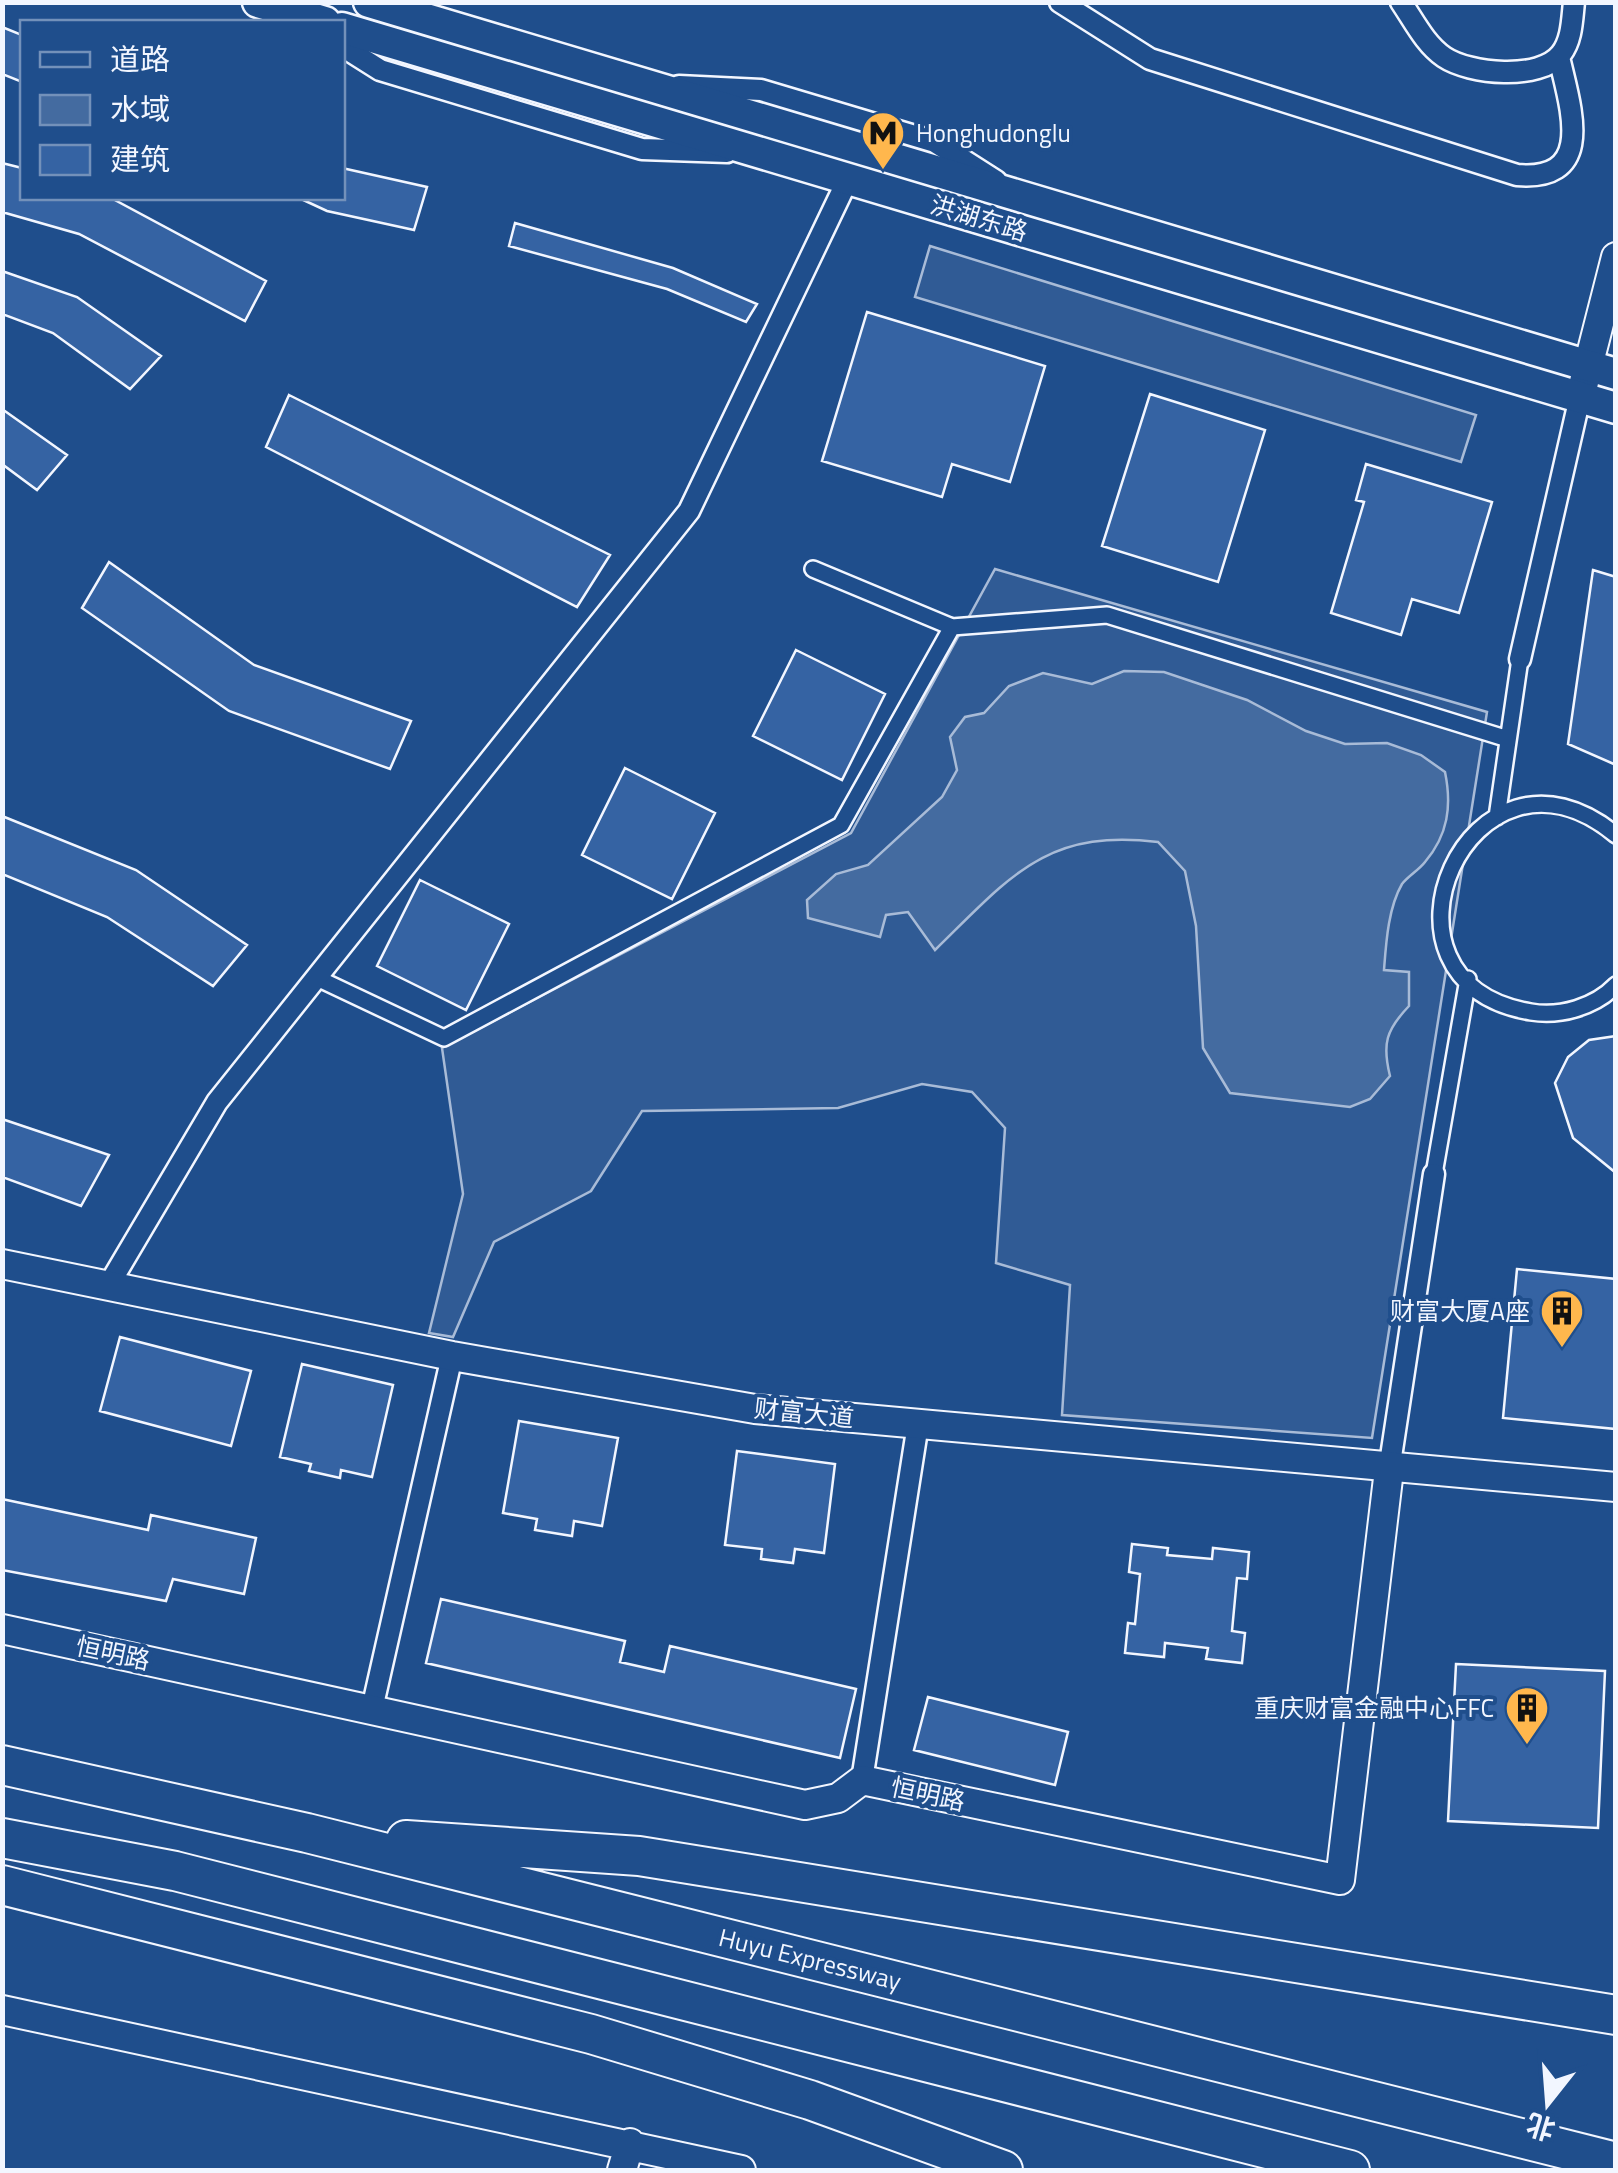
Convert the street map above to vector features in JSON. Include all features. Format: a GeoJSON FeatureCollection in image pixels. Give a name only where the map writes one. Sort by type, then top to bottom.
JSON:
{"type":"FeatureCollection","features":[{"type":"Feature","properties":{"kind":"highway","name":"Huyu Expressway"},"geometry":{"type":"LineString","coordinates":[[2,1765],[307,1832],[1613,2162]]}},
{"type":"Feature","properties":{"kind":"highway"},"geometry":{"type":"LineString","coordinates":[[307,1832],[639,1856],[1616,2015]]}},
{"type":"Feature","properties":{"kind":"highway"},"geometry":{"type":"LineString","coordinates":[[2,1838],[175,1871],[1350,2170]]}},
{"type":"Feature","properties":{"kind":"highway"},"geometry":{"type":"LineString","coordinates":[[2,1885],[591,2034],[810,2100],[1003,2170]]}},
{"type":"Feature","properties":{"kind":"main road","name":"洪湖东路"},"geometry":{"type":"LineString","coordinates":[[373,3],[1602,369]]}},
{"type":"Feature","properties":{"kind":"main road"},"geometry":{"type":"LineString","coordinates":[[283,12],[317,20]]}},
{"type":"Feature","properties":{"kind":"main road","name":"洪湖东路"},"geometry":{"type":"LineString","coordinates":[[345,29],[1616,408]]}},
{"type":"Feature","properties":{"kind":"street"},"geometry":{"type":"LineString","coordinates":[[1060,2],[1150,60],[1517,176],[1538,177],[1556,172],[1566,160],[1573,122],[1559,57]]}},
{"type":"Feature","properties":{"kind":"street"},"geometry":{"type":"LineString","coordinates":[[1402,2],[1431,47],[1448,60],[1485,69],[1534,70],[1559,57],[1567,45],[1574,2]]}},
{"type":"Feature","properties":{"kind":"street"},"geometry":{"type":"LineString","coordinates":[[345,48],[380,70],[642,149],[762,154]]}},
{"type":"Feature","properties":{"kind":"street"},"geometry":{"type":"LineString","coordinates":[[107,1288],[217,1102],[690,511],[848,179]]}},
{"type":"Feature","properties":{"kind":"street"},"geometry":{"type":"LineString","coordinates":[[1497,816],[1520,659],[1580,397],[1602,369],[1616,257]]}},
{"type":"Feature","properties":{"kind":"street"},"geometry":{"type":"LineString","coordinates":[[812,568],[952,627],[1107,615],[1508,739]]}},
{"type":"Feature","properties":{"kind":"street"},"geometry":{"type":"LineString","coordinates":[[317,978],[444,1038],[841,825],[952,627]]}},
{"type":"Feature","properties":{"kind":"street"},"geometry":{"type":"LineString","coordinates":[[1616,835],[1597,820],[1565,808],[1530,806],[1497,816],[1469,837],[1449,866],[1440,900],[1442,934],[1456,967],[1480,992],[1511,1009],[1545,1014],[1578,1008],[1616,985]]}},
{"type":"Feature","properties":{"kind":"street"},"geometry":{"type":"LineString","coordinates":[[1389,1470],[1468,979]]}},
{"type":"Feature","properties":{"kind":"street","name":"财富大道"},"geometry":{"type":"LineString","coordinates":[[2,1264],[452,1356],[754,1409],[1389,1470],[1616,1487]]}},
{"type":"Feature","properties":{"kind":"street"},"geometry":{"type":"LineString","coordinates":[[372,1709],[452,1356]]}},
{"type":"Feature","properties":{"kind":"street"},"geometry":{"type":"LineString","coordinates":[[862,1780],[918,1424]]}},
{"type":"Feature","properties":{"kind":"street","name":"恒明路"},"geometry":{"type":"LineString","coordinates":[[2,1629],[805,1805],[838,1798],[862,1780],[1340,1880],[1389,1470]]}},
{"type":"Feature","properties":{"kind":"street"},"geometry":{"type":"LineString","coordinates":[[2,2010],[626,2157],[741,2170]]}},
{"type":"Feature","properties":{"kind":"shaded area"},"geometry":{"type":"Polygon","coordinates":[[[414,58],[617,120],[615,130],[411,67],[414,58]]]}},
{"type":"Feature","properties":{"kind":"shaded area"},"geometry":{"type":"Polygon","coordinates":[[[766,100],[899,141],[896,150],[763,109],[766,100]]]}},
{"type":"Feature","properties":{"kind":"shaded area"},"geometry":{"type":"Polygon","coordinates":[[[930,246],[1476,415],[1461,462],[915,297],[930,246]]]}},
{"type":"Feature","properties":{"kind":"shaded area"},"geometry":{"type":"Polygon","coordinates":[[[995,569],[1487,712],[1372,1438],[1062,1415],[1070,1285],[996,1263],[1005,1128],[972,1092],[922,1084],[838,1108],[642,1111],[591,1191],[494,1242],[453,1337],[429,1333],[463,1194],[442,1048],[851,833],[995,569]]]}},
{"type":"Feature","properties":{"kind":"water"},"geometry":{"type":"Polygon","coordinates":[[[1124,671],[1164,672],[1247,700],[1306,731],[1345,744],[1387,743],[1421,755],[1445,772],[1448,808],[1443,831],[1433,852],[1402,884],[1391,915],[1384,970],[1409,972],[1409,1006],[1388,1038],[1390,1076],[1370,1099],[1350,1107],[1230,1093],[1203,1048],[1196,926],[1185,871],[1158,842],[1086,843],[1033,863],[986,900],[935,950],[908,912],[886,915],[880,937],[808,918],[807,900],[836,874],[868,865],[942,797],[957,770],[950,737],[965,717],[984,713],[1009,686],[1043,673],[1092,684],[1124,671]]]}},
{"type":"Feature","properties":{"kind":"building"},"geometry":{"type":"Polygon","coordinates":[[[2,27],[20,34],[20,81],[2,74],[2,27]]]}},
{"type":"Feature","properties":{"kind":"building"},"geometry":{"type":"Polygon","coordinates":[[[2,163],[20,168],[20,200],[115,200],[266,281],[245,321],[79,234],[2,212],[2,163]]]}},
{"type":"Feature","properties":{"kind":"building"},"geometry":{"type":"Polygon","coordinates":[[[345,169],[427,187],[414,230],[327,211],[303,200],[345,200],[345,169]]]}},
{"type":"Feature","properties":{"kind":"building"},"geometry":{"type":"Polygon","coordinates":[[[515,223],[673,268],[757,304],[746,322],[667,289],[509,246],[515,223]]]}},
{"type":"Feature","properties":{"kind":"building"},"geometry":{"type":"Polygon","coordinates":[[[2,271],[77,297],[161,356],[130,389],[53,333],[2,314],[2,271]]]}},
{"type":"Feature","properties":{"kind":"building"},"geometry":{"type":"Polygon","coordinates":[[[867,312],[1045,366],[1010,482],[952,464],[942,497],[822,461],[867,312]]]}},
{"type":"Feature","properties":{"kind":"building"},"geometry":{"type":"Polygon","coordinates":[[[1150,394],[1265,430],[1218,582],[1102,546],[1150,394]]]}},
{"type":"Feature","properties":{"kind":"building"},"geometry":{"type":"Polygon","coordinates":[[[289,395],[610,555],[577,607],[266,447],[289,395]]]}},
{"type":"Feature","properties":{"kind":"building"},"geometry":{"type":"Polygon","coordinates":[[[2,409],[67,455],[37,490],[2,464],[2,409]]]}},
{"type":"Feature","properties":{"kind":"building"},"geometry":{"type":"Polygon","coordinates":[[[1366,464],[1492,502],[1459,613],[1412,599],[1401,635],[1331,613],[1364,502],[1356,500],[1366,464]]]}},
{"type":"Feature","properties":{"kind":"building"},"geometry":{"type":"Polygon","coordinates":[[[109,562],[254,665],[411,721],[390,769],[229,711],[82,608],[109,562]]]}},
{"type":"Feature","properties":{"kind":"building"},"geometry":{"type":"Polygon","coordinates":[[[1593,570],[1616,577],[1616,765],[1568,744],[1593,570]]]}},
{"type":"Feature","properties":{"kind":"building"},"geometry":{"type":"Polygon","coordinates":[[[796,650],[885,694],[842,780],[753,736],[796,650]]]}},
{"type":"Feature","properties":{"kind":"building"},"geometry":{"type":"Polygon","coordinates":[[[625,768],[715,813],[672,899],[582,855],[625,768]]]}},
{"type":"Feature","properties":{"kind":"building"},"geometry":{"type":"Polygon","coordinates":[[[2,816],[136,870],[247,945],[213,986],[107,917],[2,874],[2,816]]]}},
{"type":"Feature","properties":{"kind":"building"},"geometry":{"type":"Polygon","coordinates":[[[420,880],[509,924],[466,1010],[377,966],[420,880]]]}},
{"type":"Feature","properties":{"kind":"building"},"geometry":{"type":"Polygon","coordinates":[[[1616,1036],[1616,1173],[1573,1138],[1555,1083],[1568,1057],[1589,1040],[1616,1036]]]}},
{"type":"Feature","properties":{"kind":"building"},"geometry":{"type":"Polygon","coordinates":[[[2,1119],[109,1155],[81,1206],[2,1177],[2,1119]]]}},
{"type":"Feature","properties":{"kind":"building","name":"财富大厦A座"},"geometry":{"type":"Polygon","coordinates":[[[1517,1269],[1616,1279],[1616,1429],[1503,1418],[1517,1269]]]}},
{"type":"Feature","properties":{"kind":"building"},"geometry":{"type":"Polygon","coordinates":[[[120,1337],[251,1371],[231,1446],[100,1411],[120,1337]]]}},
{"type":"Feature","properties":{"kind":"building"},"geometry":{"type":"Polygon","coordinates":[[[302,1364],[393,1385],[372,1477],[341,1470],[340,1478],[309,1471],[311,1464],[280,1457],[302,1364]]]}},
{"type":"Feature","properties":{"kind":"building"},"geometry":{"type":"Polygon","coordinates":[[[519,1421],[618,1438],[602,1526],[574,1521],[572,1536],[535,1530],[537,1519],[503,1513],[519,1421]]]}},
{"type":"Feature","properties":{"kind":"building"},"geometry":{"type":"Polygon","coordinates":[[[737,1451],[835,1464],[824,1553],[795,1549],[793,1563],[761,1559],[762,1549],[725,1545],[737,1451]]]}},
{"type":"Feature","properties":{"kind":"building"},"geometry":{"type":"Polygon","coordinates":[[[2,1499],[148,1530],[151,1515],[256,1538],[244,1594],[173,1579],[166,1601],[2,1570],[2,1499]]]}},
{"type":"Feature","properties":{"kind":"building"},"geometry":{"type":"Polygon","coordinates":[[[1132,1544],[1168,1548],[1167,1555],[1212,1559],[1213,1548],[1249,1552],[1247,1579],[1237,1578],[1232,1631],[1245,1633],[1242,1663],[1206,1659],[1208,1648],[1165,1643],[1164,1657],[1125,1653],[1128,1623],[1135,1624],[1140,1574],[1129,1572],[1132,1544]]]}},
{"type":"Feature","properties":{"kind":"building"},"geometry":{"type":"Polygon","coordinates":[[[441,1599],[625,1641],[620,1662],[664,1672],[670,1646],[856,1689],[840,1758],[426,1663],[441,1599]]]}},
{"type":"Feature","properties":{"kind":"building","name":"重庆财富金融中心FFC"},"geometry":{"type":"Polygon","coordinates":[[[1456,1664],[1605,1671],[1598,1828],[1448,1821],[1456,1664]]]}},
{"type":"Feature","properties":{"kind":"building"},"geometry":{"type":"Polygon","coordinates":[[[928,1697],[1068,1732],[1055,1785],[914,1750],[928,1697]]]}},
{"type":"Feature","properties":{"kind":"place","name":"Honghudonglu"},"geometry":{"type":"Point","coordinates":[883,171]}},
{"type":"Feature","properties":{"kind":"place","name":"财富大厦A座"},"geometry":{"type":"Point","coordinates":[1562,1349]}},
{"type":"Feature","properties":{"kind":"place","name":"重庆财富金融中心FFC"},"geometry":{"type":"Point","coordinates":[1527,1746]}}]}
